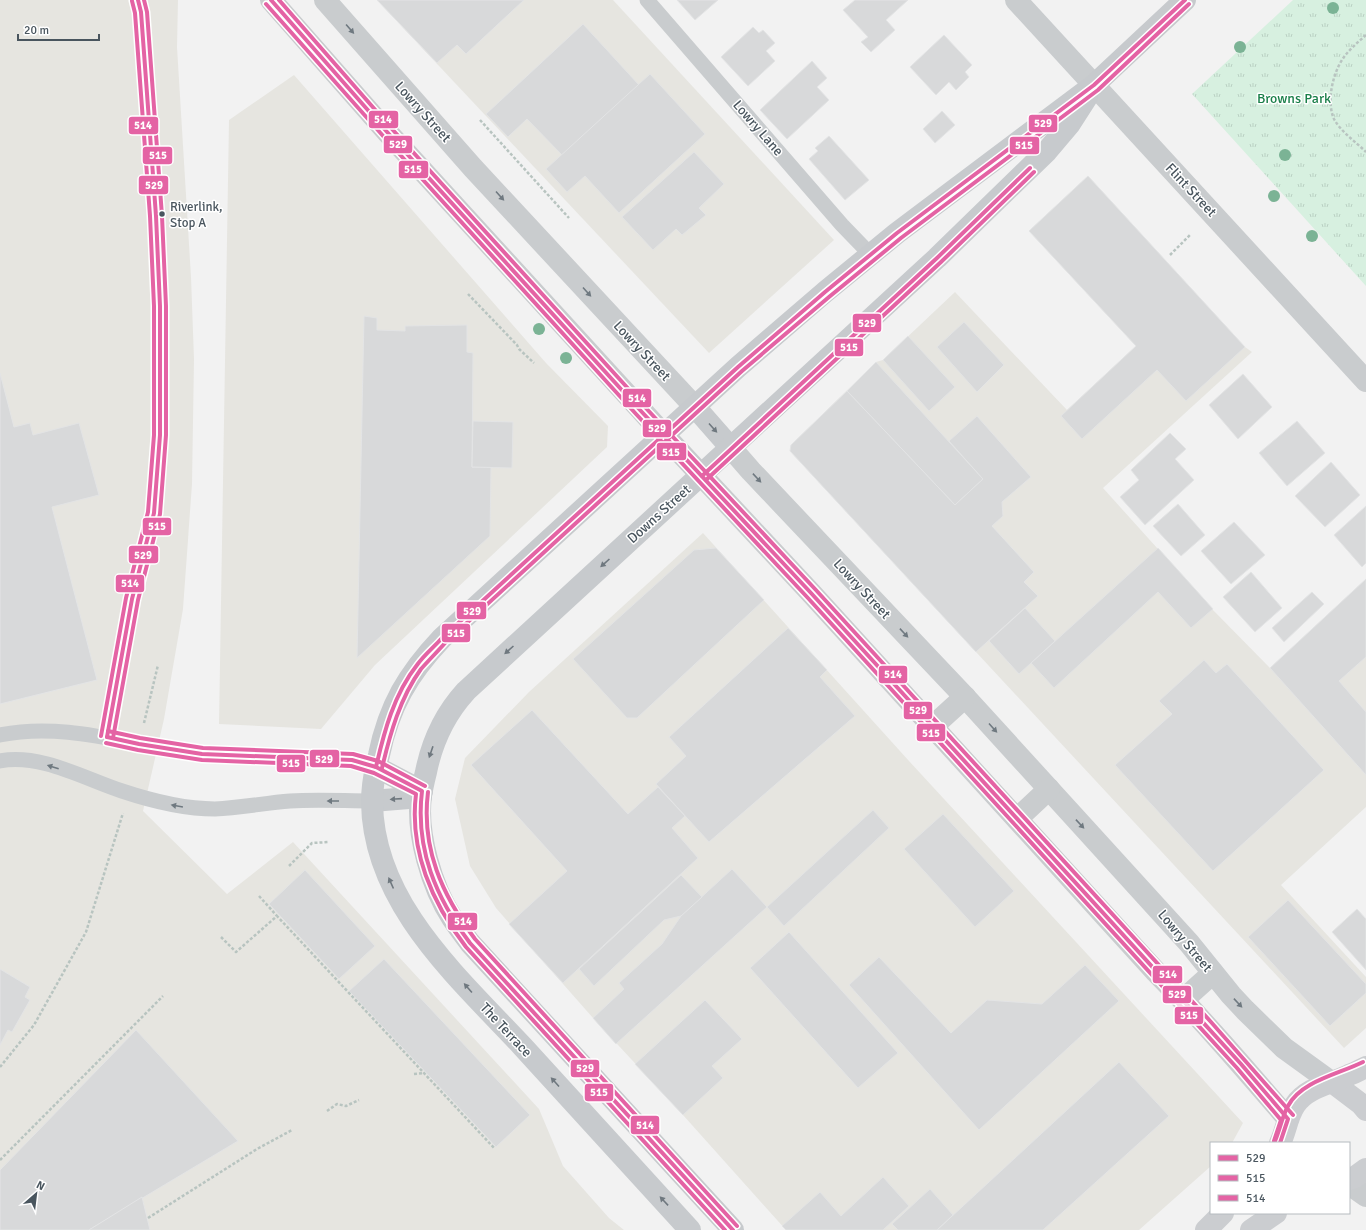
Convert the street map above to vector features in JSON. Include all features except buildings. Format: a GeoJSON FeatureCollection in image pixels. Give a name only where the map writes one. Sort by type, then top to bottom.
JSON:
{"type":"FeatureCollection","features":[{"type":"Feature","properties":{"kind":"main road","name":"Downs Street"},"geometry":{"type":"LineString","coordinates":[[372,801],[376,767],[382,738],[389,718],[408,679],[426,655],[442,638],[738,367],[870,254],[1094,85],[1186,0]]}},
{"type":"Feature","properties":{"kind":"main road","name":"Downs Street"},"geometry":{"type":"LineString","coordinates":[[421,794],[430,753],[437,736],[456,702],[466,691],[702,476],[937,258],[1048,150],[1069,125],[1094,85]]}},
{"type":"Feature","properties":{"kind":"main road","name":"Lowry Street"},"geometry":{"type":"LineString","coordinates":[[695,407],[731,448]]}},
{"type":"Feature","properties":{"kind":"main road"},"geometry":{"type":"LineString","coordinates":[[664,435],[702,476]]}},
{"type":"Feature","properties":{"kind":"main road"},"geometry":{"type":"LineString","coordinates":[[376,767],[421,794]]}},
{"type":"Feature","properties":{"kind":"main road"},"geometry":{"type":"LineString","coordinates":[[372,801],[421,794]]}},
{"type":"Feature","properties":{"kind":"main road"},"geometry":{"type":"LineString","coordinates":[[421,794],[420,824],[426,853],[434,879],[452,918],[470,943],[732,1230]]}},
{"type":"Feature","properties":{"kind":"main road","name":"The Terrace"},"geometry":{"type":"LineString","coordinates":[[372,801],[377,838],[389,878],[404,907],[422,934],[476,997],[690,1230]]}},
{"type":"Feature","properties":{"kind":"main road"},"geometry":{"type":"LineString","coordinates":[[1288,1133],[1296,1103],[1303,1096],[1316,1088],[1366,1067]]}},
{"type":"Feature","properties":{"kind":"main road"},"geometry":{"type":"LineString","coordinates":[[1331,1082],[1366,1110]]}},
{"type":"Feature","properties":{"kind":"main road"},"geometry":{"type":"LineString","coordinates":[[1350,1179],[1366,1169]]}},
{"type":"Feature","properties":{"kind":"main road"},"geometry":{"type":"LineString","coordinates":[[1206,1230],[1223,1214]]}},
{"type":"Feature","properties":{"kind":"main road"},"geometry":{"type":"LineString","coordinates":[[1251,1230],[1275,1214]]}},
{"type":"Feature","properties":{"kind":"street"},"geometry":{"type":"LineString","coordinates":[[271,0],[388,133],[664,435]]}},
{"type":"Feature","properties":{"kind":"street","name":"Lowry Street"},"geometry":{"type":"LineString","coordinates":[[324,0],[463,156],[695,407]]}},
{"type":"Feature","properties":{"kind":"street","name":"Flint Street"},"geometry":{"type":"LineString","coordinates":[[1016,0],[1366,381]]}},
{"type":"Feature","properties":{"kind":"street","name":"Lowry Street"},"geometry":{"type":"LineString","coordinates":[[731,448],[965,697],[1189,942],[1230,995],[1275,1040],[1331,1082]]}},
{"type":"Feature","properties":{"kind":"street"},"geometry":{"type":"LineString","coordinates":[[702,476],[811,593],[1241,1064],[1288,1133]]}},
{"type":"Feature","properties":{"kind":"street"},"geometry":{"type":"LineString","coordinates":[[932,727],[965,697]]}},
{"type":"Feature","properties":{"kind":"street"},"geometry":{"type":"LineString","coordinates":[[1017,819],[1049,789]]}},
{"type":"Feature","properties":{"kind":"street"},"geometry":{"type":"LineString","coordinates":[[1183,1000],[1213,973]]}},
{"type":"Feature","properties":{"kind":"street"},"geometry":{"type":"LineString","coordinates":[[1350,1185],[1366,1196]]}},
{"type":"Feature","properties":{"kind":"lane"},"geometry":{"type":"LineString","coordinates":[[107,737],[132,599],[154,513],[160,435],[160,306],[156,216],[141,12],[138,0]]}},
{"type":"Feature","properties":{"kind":"lane","name":"Lowry Lane"},"geometry":{"type":"LineString","coordinates":[[647,0],[842,225],[870,254]]}},
{"type":"Feature","properties":{"kind":"lane"},"geometry":{"type":"LineString","coordinates":[[0,735],[17,731],[51,731],[107,737],[139,744],[202,754],[352,760],[376,767]]}},
{"type":"Feature","properties":{"kind":"lane"},"geometry":{"type":"LineString","coordinates":[[0,761],[30,760],[51,765],[124,792],[176,806],[216,809],[292,801],[372,801]]}},
{"type":"Feature","properties":{"kind":"path"},"geometry":{"type":"LineString","coordinates":[[1366,35],[1344,58],[1338,69],[1332,89],[1331,106],[1334,119],[1366,152]]}},
{"type":"Feature","properties":{"kind":"path"},"geometry":{"type":"LineString","coordinates":[[480,120],[569,218]]}},
{"type":"Feature","properties":{"kind":"path"},"geometry":{"type":"LineString","coordinates":[[1170,254],[1190,235]]}},
{"type":"Feature","properties":{"kind":"path"},"geometry":{"type":"LineString","coordinates":[[468,294],[517,345],[518,349],[534,363]]}},
{"type":"Feature","properties":{"kind":"path"},"geometry":{"type":"LineString","coordinates":[[143,725],[158,665]]}},
{"type":"Feature","properties":{"kind":"path"},"geometry":{"type":"LineString","coordinates":[[0,1067],[34,1025],[86,932],[125,807]]}},
{"type":"Feature","properties":{"kind":"path"},"geometry":{"type":"LineString","coordinates":[[288,866],[312,843],[329,842]]}},
{"type":"Feature","properties":{"kind":"path"},"geometry":{"type":"LineString","coordinates":[[259,896],[495,1149]]}},
{"type":"Feature","properties":{"kind":"path"},"geometry":{"type":"LineString","coordinates":[[221,937],[236,952],[277,916]]}},
{"type":"Feature","properties":{"kind":"path"},"geometry":{"type":"LineString","coordinates":[[0,1160],[163,996]]}},
{"type":"Feature","properties":{"kind":"path"},"geometry":{"type":"LineString","coordinates":[[414,1074],[425,1073]]}},
{"type":"Feature","properties":{"kind":"path"},"geometry":{"type":"LineString","coordinates":[[327,1111],[336,1104],[346,1106],[359,1100]]}},
{"type":"Feature","properties":{"kind":"path"},"geometry":{"type":"LineString","coordinates":[[148,1218],[257,1149],[292,1130]]}},
{"type":"Feature","properties":{"kind":"shaded area"},"geometry":{"type":"Polygon","coordinates":[[[0,0],[178,0],[177,47],[191,277],[194,359],[192,484],[183,609],[164,719],[143,811],[227,894],[293,842],[539,1109],[563,1166],[609,1218],[624,1230],[0,1230],[0,0]]]}},
{"type":"Feature","properties":{"kind":"shaded area"},"geometry":{"type":"Polygon","coordinates":[[[377,0],[613,0],[834,240],[709,353],[377,0]]]}},
{"type":"Feature","properties":{"kind":"shaded area"},"geometry":{"type":"Polygon","coordinates":[[[294,75],[546,363],[608,426],[607,447],[375,665],[321,729],[219,724],[229,120],[294,75]]]}},
{"type":"Feature","properties":{"kind":"shaded area"},"geometry":{"type":"Polygon","coordinates":[[[1088,176],[1245,347],[1252,352],[1103,488],[1212,609],[1270,668],[1366,579],[1366,807],[1281,885],[1366,977],[1366,1028],[1344,1048],[790,451],[791,445],[876,362],[883,360],[955,292],[1067,410],[1136,346],[1029,231],[1088,176]]]}},
{"type":"Feature","properties":{"kind":"shaded area"},"geometry":{"type":"Polygon","coordinates":[[[703,533],[909,761],[1243,1123],[1233,1142],[1210,1142],[1210,1167],[1139,1230],[786,1230],[683,1115],[593,1018],[496,908],[470,866],[455,799],[465,758],[529,692],[703,533]]]}},
{"type":"Feature","properties":{"kind":"green space","name":"Browns Park"},"geometry":{"type":"Polygon","coordinates":[[[1293,0],[1366,0],[1366,286],[1192,94],[1293,0]]]}},
{"type":"Feature","properties":{"kind":"transit line","name":"529"},"geometry":{"type":"LineString","coordinates":[[107,737],[132,599],[154,513],[160,435],[160,306],[156,216],[141,12],[138,0]]}},
{"type":"Feature","properties":{"kind":"transit line","name":"515"},"geometry":{"type":"LineString","coordinates":[[113,738],[138,600],[160,514],[166,435],[166,306],[162,216],[147,12],[144,0]]}},
{"type":"Feature","properties":{"kind":"transit line","name":"529"},"geometry":{"type":"LineString","coordinates":[[271,0],[388,133],[640,410],[811,593],[1241,1064],[1288,1119],[1280,1142]]}},
{"type":"Feature","properties":{"kind":"transit line","name":"514"},"geometry":{"type":"LineString","coordinates":[[279,0],[392,129],[644,406],[815,589],[1211,1022],[1293,1115]]}},
{"type":"Feature","properties":{"kind":"transit line","name":"529"},"geometry":{"type":"LineString","coordinates":[[376,767],[386,727],[402,688],[420,661],[442,638],[738,367],[825,292],[897,233],[1094,85],[1185,0]]}},
{"type":"Feature","properties":{"kind":"transit line","name":"514"},"geometry":{"type":"LineString","coordinates":[[101,736],[126,598],[148,512],[154,435],[154,306],[150,216],[135,13],[132,1]]}},
{"type":"Feature","properties":{"kind":"transit line","name":"515"},"geometry":{"type":"LineString","coordinates":[[266,4],[384,137],[636,414],[807,597],[1237,1068],[1281,1120],[1274,1141]]}},
{"type":"Feature","properties":{"kind":"transit line","name":"515"},"geometry":{"type":"LineString","coordinates":[[382,768],[392,729],[407,692],[421,669],[446,642],[742,371],[901,238],[1098,90],[1189,4]]}},
{"type":"Feature","properties":{"kind":"transit line","name":"529"},"geometry":{"type":"LineString","coordinates":[[702,476],[937,258],[1030,168]]}},
{"type":"Feature","properties":{"kind":"transit line","name":"515"},"geometry":{"type":"LineString","coordinates":[[706,480],[941,262],[1034,172]]}},
{"type":"Feature","properties":{"kind":"transit line","name":"514"},"geometry":{"type":"LineString","coordinates":[[108,731],[140,738],[203,748],[353,754],[378,761],[425,786]]}},
{"type":"Feature","properties":{"kind":"transit line","name":"529"},"geometry":{"type":"LineString","coordinates":[[107,737],[139,744],[202,754],[352,760],[376,767],[422,791],[422,833],[425,853],[438,890],[447,908],[470,943],[733,1230]]}},
{"type":"Feature","properties":{"kind":"transit line","name":"515"},"geometry":{"type":"LineString","coordinates":[[106,743],[138,750],[202,760],[351,766],[374,773],[416,794],[416,835],[426,875],[433,894],[454,930],[466,947],[725,1230]]}},
{"type":"Feature","properties":{"kind":"transit line","name":"514"},"geometry":{"type":"LineString","coordinates":[[428,792],[428,832],[436,870],[453,905],[475,939],[737,1226]]}},
{"type":"Feature","properties":{"kind":"transit line","name":"514"},"geometry":{"type":"LineString","coordinates":[[1275,1141],[1284,1114],[1294,1097],[1311,1084],[1363,1062]]}},
{"type":"Feature","properties":{"kind":"place","name":"Riverlink, Stop A"},"geometry":{"type":"Point","coordinates":[162,214]}}]}
